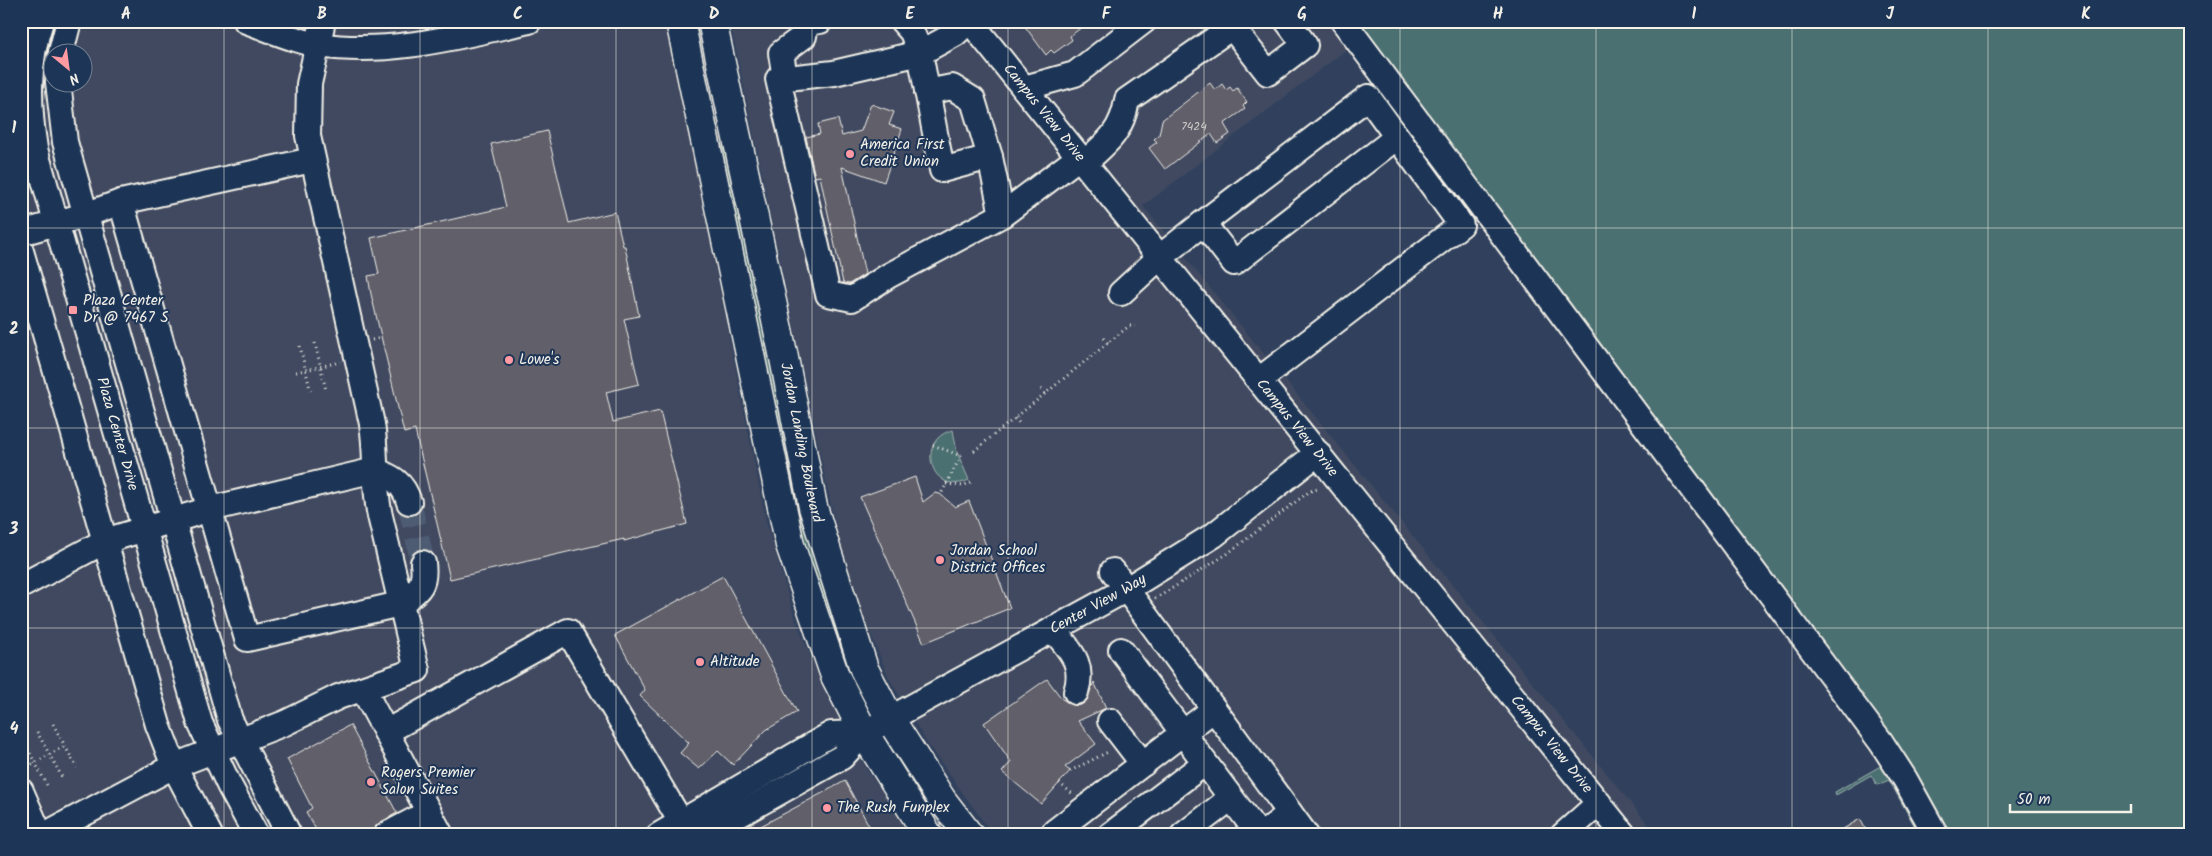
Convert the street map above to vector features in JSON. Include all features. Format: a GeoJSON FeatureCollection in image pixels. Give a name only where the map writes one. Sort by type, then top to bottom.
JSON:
{"type":"FeatureCollection","features":[{"type":"Feature","properties":{"kind":"main road"},"geometry":{"type":"LineString","coordinates":[[680,21],[790,545],[835,676],[864,733],[928,835]]}},
{"type":"Feature","properties":{"kind":"main road","name":"Jordan Landing Boulevard"},"geometry":{"type":"LineString","coordinates":[[712,21],[783,353],[813,507],[864,669],[890,718],[942,800],[969,835]]}},
{"type":"Feature","properties":{"kind":"street","name":"Plaza Center Drive"},"geometry":{"type":"LineString","coordinates":[[41,21],[31,64],[30,116],[35,149],[200,723],[211,750],[256,835]]}},
{"type":"Feature","properties":{"kind":"street"},"geometry":{"type":"LineString","coordinates":[[64,42],[69,21]]}},
{"type":"Feature","properties":{"kind":"street"},"geometry":{"type":"LineString","coordinates":[[246,21],[317,45],[367,49],[430,42],[478,26],[529,21]]}},
{"type":"Feature","properties":{"kind":"street"},"geometry":{"type":"LineString","coordinates":[[44,835],[174,766],[211,750],[285,723],[338,697],[417,670],[376,497],[372,424],[312,160],[307,115],[309,84],[323,21]]}},
{"type":"Feature","properties":{"kind":"street"},"geometry":{"type":"LineString","coordinates":[[820,21],[806,23],[804,36],[781,53],[781,79],[828,294],[852,299],[888,276],[1002,215],[1113,138],[1122,120],[1127,100],[1236,24],[1268,73],[1305,45],[1287,21]]}},
{"type":"Feature","properties":{"kind":"street"},"geometry":{"type":"LineString","coordinates":[[902,21],[912,32],[920,54],[942,170],[990,156]]}},
{"type":"Feature","properties":{"kind":"street"},"geometry":{"type":"LineString","coordinates":[[781,79],[834,73],[920,54],[955,34],[969,21]]}},
{"type":"Feature","properties":{"kind":"street","name":"Campus View Drive"},"geometry":{"type":"LineString","coordinates":[[969,21],[1624,835]]}},
{"type":"Feature","properties":{"kind":"street"},"geometry":{"type":"LineString","coordinates":[[1024,88],[1075,74],[1144,21]]}},
{"type":"Feature","properties":{"kind":"street"},"geometry":{"type":"LineString","coordinates":[[1343,21],[1881,742],[1905,779],[1936,835]]}},
{"type":"Feature","properties":{"kind":"street"},"geometry":{"type":"LineString","coordinates":[[928,92],[952,88],[973,100],[990,156],[1002,215]]}},
{"type":"Feature","properties":{"kind":"street","name":"Plaza Center Drive"},"geometry":{"type":"LineString","coordinates":[[59,92],[65,142],[230,720],[238,740],[289,835]]}},
{"type":"Feature","properties":{"kind":"street"},"geometry":{"type":"LineString","coordinates":[[1121,293],[1203,223],[1368,97],[1461,225],[1259,380]]}},
{"type":"Feature","properties":{"kind":"street"},"geometry":{"type":"LineString","coordinates":[[1203,223],[1234,263],[1397,137]]}},
{"type":"Feature","properties":{"kind":"street"},"geometry":{"type":"LineString","coordinates":[[21,233],[85,215],[121,202],[312,160]]}},
{"type":"Feature","properties":{"kind":"street"},"geometry":{"type":"LineString","coordinates":[[121,202],[248,639],[400,604],[421,588],[424,577],[423,563]]}},
{"type":"Feature","properties":{"kind":"street"},"geometry":{"type":"LineString","coordinates":[[21,251],[30,319],[105,541],[158,725],[174,766],[210,835]]}},
{"type":"Feature","properties":{"kind":"street","name":"Center View Way"},"geometry":{"type":"LineString","coordinates":[[703,835],[842,758],[864,733],[1053,629],[1120,580],[1214,535],[1318,453]]}},
{"type":"Feature","properties":{"kind":"street"},"geometry":{"type":"LineString","coordinates":[[21,586],[105,541],[210,509],[375,470],[400,482],[409,502]]}},
{"type":"Feature","properties":{"kind":"street"},"geometry":{"type":"LineString","coordinates":[[1120,580],[1306,835]]}},
{"type":"Feature","properties":{"kind":"street"},"geometry":{"type":"LineString","coordinates":[[1053,629],[1073,655],[1080,669],[1076,692]]}},
{"type":"Feature","properties":{"kind":"street"},"geometry":{"type":"LineString","coordinates":[[386,732],[568,631],[681,822]]}},
{"type":"Feature","properties":{"kind":"street"},"geometry":{"type":"LineString","coordinates":[[1121,650],[1260,835],[1290,813]]}},
{"type":"Feature","properties":{"kind":"street"},"geometry":{"type":"LineString","coordinates":[[363,689],[442,835]]}},
{"type":"Feature","properties":{"kind":"street"},"geometry":{"type":"LineString","coordinates":[[1055,835],[1054,832],[1214,709]]}},
{"type":"Feature","properties":{"kind":"street"},"geometry":{"type":"LineString","coordinates":[[1110,721],[1143,764]]}},
{"type":"Feature","properties":{"kind":"street","name":"Center View Way"},"geometry":{"type":"LineString","coordinates":[[659,835],[831,734],[864,733]]}},
{"type":"Feature","properties":{"kind":"street"},"geometry":{"type":"LineString","coordinates":[[1110,835],[1205,763]]}},
{"type":"Feature","properties":{"kind":"street"},"geometry":{"type":"LineString","coordinates":[[22,780],[40,835]]}},
{"type":"Feature","properties":{"kind":"street"},"geometry":{"type":"LineString","coordinates":[[1182,835],[1231,798]]}},
{"type":"Feature","properties":{"kind":"street"},"geometry":{"type":"LineString","coordinates":[[1563,835],[1599,803]]}},
{"type":"Feature","properties":{"kind":"street"},"geometry":{"type":"LineString","coordinates":[[386,835],[429,812]]}},
{"type":"Feature","properties":{"kind":"path"},"geometry":{"type":"LineString","coordinates":[[974,451],[1108,343],[1130,326],[1135,326]]}},
{"type":"Feature","properties":{"kind":"path"},"geometry":{"type":"LineString","coordinates":[[1104,338],[1108,343]]}},
{"type":"Feature","properties":{"kind":"path"},"geometry":{"type":"LineString","coordinates":[[315,343],[326,390]]}},
{"type":"Feature","properties":{"kind":"path"},"geometry":{"type":"LineString","coordinates":[[300,346],[311,393]]}},
{"type":"Feature","properties":{"kind":"path"},"geometry":{"type":"LineString","coordinates":[[296,372],[343,361]]}},
{"type":"Feature","properties":{"kind":"path"},"geometry":{"type":"LineString","coordinates":[[1079,367],[1083,372]]}},
{"type":"Feature","properties":{"kind":"path"},"geometry":{"type":"LineString","coordinates":[[1041,389],[1045,394]]}},
{"type":"Feature","properties":{"kind":"path"},"geometry":{"type":"LineString","coordinates":[[1015,418],[1020,423]]}},
{"type":"Feature","properties":{"kind":"path"},"geometry":{"type":"LineString","coordinates":[[934,445],[961,456],[941,494]]}},
{"type":"Feature","properties":{"kind":"path"},"geometry":{"type":"LineString","coordinates":[[946,484],[957,487],[972,481]]}},
{"type":"Feature","properties":{"kind":"path"},"geometry":{"type":"LineString","coordinates":[[1154,600],[1227,554],[1310,491],[1318,489]]}},
{"type":"Feature","properties":{"kind":"path"},"geometry":{"type":"LineString","coordinates":[[53,724],[77,768]]}},
{"type":"Feature","properties":{"kind":"path"},"geometry":{"type":"LineString","coordinates":[[37,732],[62,777]]}},
{"type":"Feature","properties":{"kind":"path"},"geometry":{"type":"LineString","coordinates":[[23,740],[47,785]]}},
{"type":"Feature","properties":{"kind":"path"},"geometry":{"type":"LineString","coordinates":[[22,780],[35,762],[65,746]]}},
{"type":"Feature","properties":{"kind":"shaded area"},"geometry":{"type":"Polygon","coordinates":[[[21,21],[666,21],[766,521],[795,618],[825,692],[868,772],[913,835],[21,835],[21,21]]]}},
{"type":"Feature","properties":{"kind":"shaded area"},"geometry":{"type":"Polygon","coordinates":[[[730,21],[1332,21],[1351,46],[1143,206],[1657,835],[993,835],[927,743],[889,678],[854,593],[832,510],[730,21]]]}},
{"type":"Feature","properties":{"kind":"green space"},"geometry":{"type":"Polygon","coordinates":[[[694,21],[717,132],[738,189],[858,686],[801,546],[689,23],[694,21]]]}},
{"type":"Feature","properties":{"kind":"green space"},"geometry":{"type":"Polygon","coordinates":[[[1335,21],[2191,21],[2191,835],[1926,835],[1885,761],[1335,21]]]}},
{"type":"Feature","properties":{"kind":"green space"},"geometry":{"type":"Polygon","coordinates":[[[953,430],[957,452],[969,480],[956,483],[945,481],[937,474],[932,465],[931,455],[934,444],[941,435],[953,430]]]}},
{"type":"Feature","properties":{"kind":"green space"},"geometry":{"type":"Polygon","coordinates":[[[1884,764],[1924,835],[1914,835],[1918,832],[1889,780],[1877,785],[1871,775],[1836,795],[1835,792],[1884,764]]]}},
{"type":"Feature","properties":{"kind":"building"},"geometry":{"type":"Polygon","coordinates":[[[1021,21],[1090,21],[1070,36],[1072,40],[1054,53],[1051,50],[1046,55],[1021,21]]]}},
{"type":"Feature","properties":{"kind":"building"},"geometry":{"type":"Polygon","coordinates":[[[1210,83],[1215,90],[1222,84],[1226,90],[1230,87],[1233,91],[1237,88],[1247,102],[1243,106],[1245,109],[1224,124],[1230,134],[1217,143],[1211,134],[1165,169],[1149,148],[1157,142],[1154,139],[1159,135],[1162,120],[1210,83]]]}},
{"type":"Feature","properties":{"kind":"building","name":"America First Credit Union"},"geometry":{"type":"Polygon","coordinates":[[[871,104],[894,112],[889,125],[902,129],[884,182],[842,167],[865,274],[849,284],[843,283],[820,176],[815,177],[806,137],[820,134],[818,124],[838,119],[842,136],[861,131],[871,104]]]}},
{"type":"Feature","properties":{"kind":"building","name":"Lowe's"},"geometry":{"type":"Polygon","coordinates":[[[547,131],[569,223],[615,212],[623,246],[625,246],[639,316],[624,319],[639,384],[606,392],[613,422],[660,411],[687,524],[624,541],[624,539],[450,579],[415,430],[404,433],[371,294],[368,276],[379,274],[371,238],[506,207],[491,144],[547,131]]]}},
{"type":"Feature","properties":{"kind":"building","name":"Jordan School District Offices"},"geometry":{"type":"Polygon","coordinates":[[[915,477],[923,502],[935,493],[940,494],[955,507],[969,501],[1010,608],[924,643],[860,497],[915,477]]]}},
{"type":"Feature","properties":{"kind":"building","name":"Altitude"},"geometry":{"type":"Polygon","coordinates":[[[723,576],[797,712],[766,730],[733,765],[718,751],[699,769],[680,753],[689,743],[640,696],[645,690],[615,635],[723,576]]]}},
{"type":"Feature","properties":{"kind":"building"},"geometry":{"type":"Polygon","coordinates":[[[1047,679],[1062,699],[1073,705],[1081,705],[1086,701],[1094,682],[1106,708],[1078,721],[1096,744],[1065,767],[1070,771],[1041,804],[1002,772],[1011,762],[984,723],[1047,679]]]}},
{"type":"Feature","properties":{"kind":"building"},"geometry":{"type":"Polygon","coordinates":[[[350,725],[397,813],[379,823],[374,828],[372,835],[319,835],[306,812],[312,808],[287,759],[350,725]]]}},
{"type":"Feature","properties":{"kind":"building","name":"The Rush Funplex"},"geometry":{"type":"Polygon","coordinates":[[[845,781],[874,835],[744,835],[845,781]]]}},
{"type":"Feature","properties":{"kind":"building"},"geometry":{"type":"Polygon","coordinates":[[[1860,819],[1869,835],[1833,835],[1860,819]]]}},
{"type":"Feature","properties":{"kind":"tunnel"},"geometry":{"type":"LineString","coordinates":[[409,502],[423,563]]}},
{"type":"Feature","properties":{"kind":"place","name":"America First Credit Union"},"geometry":{"type":"Point","coordinates":[850,154]}},
{"type":"Feature","properties":{"kind":"place","name":"Plaza Center Dr @ 7467 S"},"geometry":{"type":"Point","coordinates":[73,310]}},
{"type":"Feature","properties":{"kind":"place","name":"Lowe's"},"geometry":{"type":"Point","coordinates":[509,360]}},
{"type":"Feature","properties":{"kind":"place","name":"Jordan School District Offices"},"geometry":{"type":"Point","coordinates":[940,560]}},
{"type":"Feature","properties":{"kind":"place","name":"Altitude"},"geometry":{"type":"Point","coordinates":[700,662]}},
{"type":"Feature","properties":{"kind":"place","name":"Rogers Premier Salon Suites"},"geometry":{"type":"Point","coordinates":[371,782]}},
{"type":"Feature","properties":{"kind":"place","name":"The Rush Funplex"},"geometry":{"type":"Point","coordinates":[827,808]}}]}
